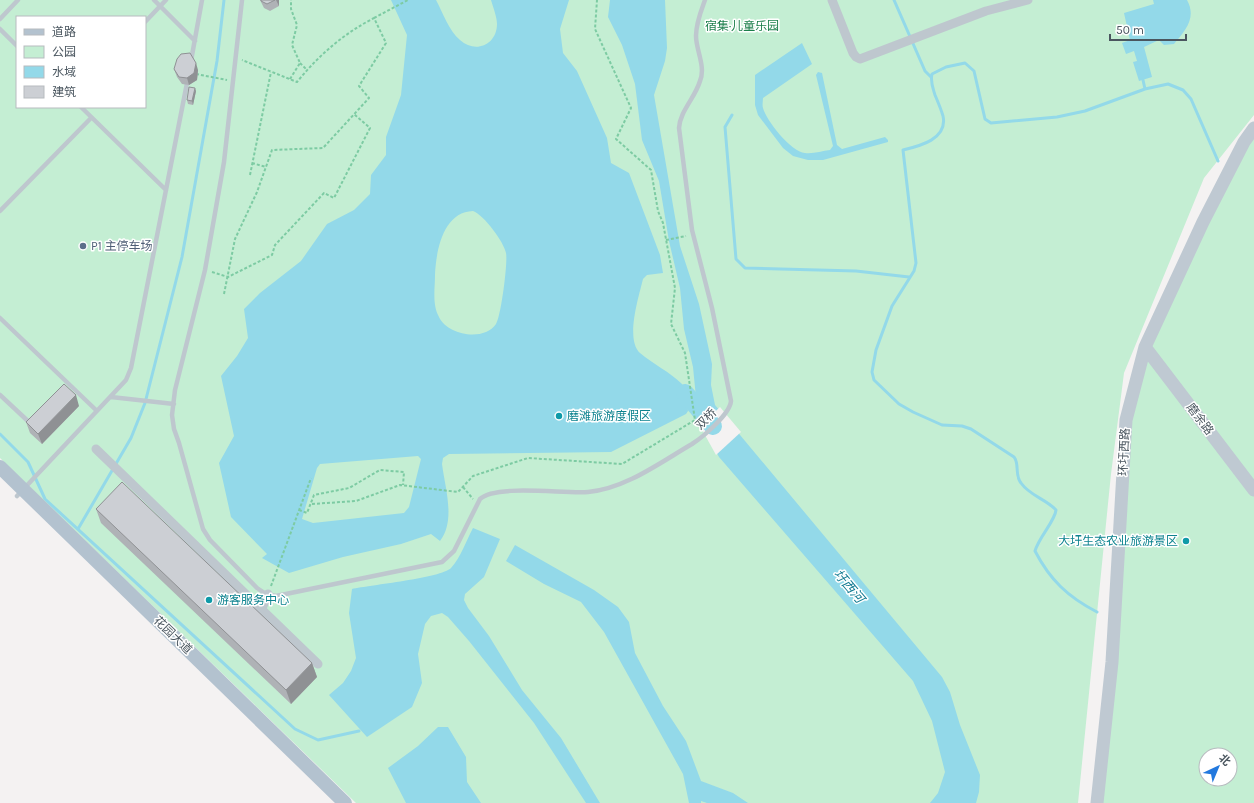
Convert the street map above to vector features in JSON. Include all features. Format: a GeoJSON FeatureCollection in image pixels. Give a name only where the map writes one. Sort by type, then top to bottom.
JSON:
{"type":"FeatureCollection","features":[{"type":"Feature","properties":{"kind":"main road","name":"花园大道"},"geometry":{"type":"LineString","coordinates":[[0,467],[22,491],[336,803]]}},
{"type":"Feature","properties":{"kind":"main road","name":"花园大道"},"geometry":{"type":"LineString","coordinates":[[0,480],[22,491],[345,803]]}},
{"type":"Feature","properties":{"kind":"street"},"geometry":{"type":"LineString","coordinates":[[832,0],[853,53],[860,59],[996,4],[1028,0]]}},
{"type":"Feature","properties":{"kind":"street","name":"环圩西路"},"geometry":{"type":"LineString","coordinates":[[1097,803],[1112,662],[1126,420],[1145,347],[1203,222],[1244,142],[1254,128]]}},
{"type":"Feature","properties":{"kind":"street","name":"磨余路"},"geometry":{"type":"LineString","coordinates":[[1145,347],[1254,490]]}},
{"type":"Feature","properties":{"kind":"street"},"geometry":{"type":"LineString","coordinates":[[96,449],[318,664]]}},
{"type":"Feature","properties":{"kind":"street"},"geometry":{"type":"LineString","coordinates":[[257,619],[268,594]]}},
{"type":"Feature","properties":{"kind":"lane"},"geometry":{"type":"LineString","coordinates":[[0,19],[18,0]]}},
{"type":"Feature","properties":{"kind":"lane"},"geometry":{"type":"LineString","coordinates":[[154,0],[195,40]]}},
{"type":"Feature","properties":{"kind":"lane"},"geometry":{"type":"LineString","coordinates":[[146,21],[166,0]]}},
{"type":"Feature","properties":{"kind":"lane"},"geometry":{"type":"LineString","coordinates":[[190,66],[202,0]]}},
{"type":"Feature","properties":{"kind":"lane"},"geometry":{"type":"LineString","coordinates":[[242,0],[224,162],[205,270],[175,390],[172,415],[174,429],[198,516],[205,533],[257,588],[268,594],[284,596],[442,562],[454,551],[477,505]]}},
{"type":"Feature","properties":{"kind":"lane"},"geometry":{"type":"LineString","coordinates":[[693,235],[679,128],[680,119],[701,81],[701,67],[696,36],[697,25],[705,0]]}},
{"type":"Feature","properties":{"kind":"lane"},"geometry":{"type":"LineString","coordinates":[[0,29],[16,45]]}},
{"type":"Feature","properties":{"kind":"lane"},"geometry":{"type":"LineString","coordinates":[[22,491],[111,397],[126,380],[131,368],[189,72]]}},
{"type":"Feature","properties":{"kind":"lane"},"geometry":{"type":"LineString","coordinates":[[81,108],[166,190]]}},
{"type":"Feature","properties":{"kind":"lane"},"geometry":{"type":"LineString","coordinates":[[0,210],[91,118]]}},
{"type":"Feature","properties":{"kind":"lane","name":"双桥"},"geometry":{"type":"LineString","coordinates":[[477,505],[484,496],[495,492],[588,492],[608,488],[638,475],[700,439],[726,412],[731,401],[712,308],[693,235]]}},
{"type":"Feature","properties":{"kind":"lane"},"geometry":{"type":"LineString","coordinates":[[0,318],[98,411]]}},
{"type":"Feature","properties":{"kind":"lane"},"geometry":{"type":"LineString","coordinates":[[64,389],[69,383]]}},
{"type":"Feature","properties":{"kind":"lane"},"geometry":{"type":"LineString","coordinates":[[0,395],[30,424],[34,419]]}},
{"type":"Feature","properties":{"kind":"lane"},"geometry":{"type":"LineString","coordinates":[[111,397],[174,404]]}},
{"type":"Feature","properties":{"kind":"path"},"geometry":{"type":"LineString","coordinates":[[291,0],[291,9],[297,26],[292,45],[300,63],[307,70]]}},
{"type":"Feature","properties":{"kind":"path"},"geometry":{"type":"LineString","coordinates":[[235,58],[297,82],[314,61],[352,29],[408,0]]}},
{"type":"Feature","properties":{"kind":"path"},"geometry":{"type":"LineString","coordinates":[[312,504],[356,501],[403,485],[458,492],[473,476],[528,458],[622,464],[695,420],[685,353],[672,324],[675,288],[663,223],[658,212],[651,170],[616,139],[631,108],[595,29],[597,0]]}},
{"type":"Feature","properties":{"kind":"path"},"geometry":{"type":"LineString","coordinates":[[224,294],[235,239],[257,192],[272,150],[323,148],[369,98],[359,86],[386,43],[374,18]]}},
{"type":"Feature","properties":{"kind":"path"},"geometry":{"type":"LineString","coordinates":[[290,79],[300,63]]}},
{"type":"Feature","properties":{"kind":"path"},"geometry":{"type":"LineString","coordinates":[[189,72],[233,81]]}},
{"type":"Feature","properties":{"kind":"path"},"geometry":{"type":"LineString","coordinates":[[250,175],[271,72]]}},
{"type":"Feature","properties":{"kind":"path"},"geometry":{"type":"LineString","coordinates":[[205,270],[228,277],[272,254],[275,245],[324,193],[334,198],[370,128],[354,114]]}},
{"type":"Feature","properties":{"kind":"path"},"geometry":{"type":"LineString","coordinates":[[252,163],[266,167]]}},
{"type":"Feature","properties":{"kind":"path"},"geometry":{"type":"LineString","coordinates":[[666,240],[693,235]]}},
{"type":"Feature","properties":{"kind":"path"},"geometry":{"type":"LineString","coordinates":[[299,510],[307,513],[312,504],[314,495],[349,488],[380,470],[404,472],[403,485]]}},
{"type":"Feature","properties":{"kind":"path"},"geometry":{"type":"LineString","coordinates":[[268,594],[311,478]]}},
{"type":"Feature","properties":{"kind":"path"},"geometry":{"type":"LineString","coordinates":[[463,487],[477,505]]}},
{"type":"Feature","properties":{"kind":"green space","name":"磨滩旅游度假区"},"geometry":{"type":"Polygon","coordinates":[[[0,0],[1254,0],[1254,115],[1204,178],[1124,373],[1111,474],[1078,803],[356,803],[0,458],[0,0]]]}},
{"type":"Feature","properties":{"kind":"green space","name":"大圩生态农业旅游景区"},"geometry":{"type":"Polygon","coordinates":[[[1254,128],[1254,803],[1097,803],[1126,420],[1139,364],[1254,128]]]}},
{"type":"Feature","properties":{"kind":"water"},"geometry":{"type":"Polygon","coordinates":[[[391,0],[436,0],[449,27],[456,36],[466,44],[478,47],[489,42],[496,31],[497,21],[491,0],[569,0],[560,29],[563,53],[577,71],[607,138],[611,163],[629,173],[660,255],[663,273],[647,275],[643,279],[634,318],[633,328],[636,347],[640,353],[682,384],[688,411],[686,414],[611,452],[449,454],[443,458],[442,464],[447,493],[448,514],[445,533],[440,541],[431,534],[401,544],[343,557],[289,573],[262,558],[267,554],[231,517],[219,463],[234,436],[221,376],[237,356],[248,338],[244,309],[260,293],[301,261],[327,224],[354,210],[370,194],[371,175],[386,155],[386,137],[401,95],[407,35],[391,0]],[[473,211],[463,213],[448,225],[443,234],[437,255],[435,275],[435,307],[439,317],[443,323],[450,328],[457,332],[466,334],[483,333],[490,330],[496,324],[504,289],[506,267],[506,253],[502,242],[488,223],[473,211]],[[418,456],[320,464],[317,468],[302,519],[313,523],[404,513],[409,507],[421,459],[418,456]]]}},
{"type":"Feature","properties":{"kind":"water"},"geometry":{"type":"Polygon","coordinates":[[[610,0],[665,0],[667,48],[665,61],[654,95],[680,246],[699,304],[712,364],[711,385],[715,405],[942,677],[950,692],[960,725],[980,775],[979,792],[976,803],[930,803],[938,793],[945,772],[932,721],[913,681],[719,457],[698,418],[693,367],[684,329],[680,288],[669,241],[659,181],[642,140],[635,84],[622,45],[608,17],[610,0]]]}},
{"type":"Feature","properties":{"kind":"water"},"geometry":{"type":"Polygon","coordinates":[[[1153,0],[1187,0],[1191,13],[1186,29],[1174,44],[1164,45],[1159,40],[1144,47],[1152,77],[1139,81],[1133,62],[1137,61],[1134,51],[1126,54],[1122,43],[1130,40],[1124,13],[1154,4],[1153,0]]]}},
{"type":"Feature","properties":{"kind":"water"},"geometry":{"type":"Polygon","coordinates":[[[802,43],[812,64],[763,98],[765,113],[780,135],[793,147],[805,153],[830,150],[833,146],[816,75],[818,72],[822,73],[837,145],[842,149],[885,137],[888,142],[823,160],[808,160],[793,156],[783,148],[758,115],[755,105],[755,75],[802,43]]]}},
{"type":"Feature","properties":{"kind":"water"},"geometry":{"type":"Polygon","coordinates":[[[473,528],[500,539],[484,577],[465,594],[464,600],[468,608],[489,636],[522,690],[561,738],[600,803],[586,803],[534,723],[469,641],[448,617],[442,613],[431,616],[425,624],[418,654],[422,683],[412,707],[367,737],[329,695],[343,683],[351,671],[356,658],[349,613],[352,589],[420,578],[445,572],[451,568],[458,559],[473,528]]]}},
{"type":"Feature","properties":{"kind":"water"},"geometry":{"type":"Polygon","coordinates":[[[515,545],[594,590],[618,607],[629,622],[635,653],[663,706],[686,741],[701,781],[733,793],[748,803],[707,803],[701,801],[701,803],[689,803],[683,774],[604,632],[581,602],[544,584],[506,561],[515,545]]]}},
{"type":"Feature","properties":{"kind":"water"},"geometry":{"type":"Polygon","coordinates":[[[438,727],[448,727],[466,757],[467,782],[481,803],[406,803],[388,768],[418,746],[438,727]]]}},
{"type":"Feature","properties":{"kind":"pier"},"geometry":{"type":"Polygon","coordinates":[[[720,407],[741,432],[716,455],[700,426],[720,407]]]}},
{"type":"Feature","properties":{"kind":"building"},"geometry":{"type":"Polygon","coordinates":[[[261,0],[275,0],[267,4],[261,0]]]}},
{"type":"Feature","properties":{"kind":"building"},"geometry":{"type":"Polygon","coordinates":[[[190,53],[196,63],[194,73],[187,78],[179,77],[174,69],[177,59],[181,54],[190,53]]]}},
{"type":"Feature","properties":{"kind":"building"},"geometry":{"type":"Polygon","coordinates":[[[189,87],[195,88],[192,101],[187,100],[189,87]]]}},
{"type":"Feature","properties":{"kind":"building"},"geometry":{"type":"Polygon","coordinates":[[[64,384],[76,395],[38,434],[26,422],[64,384]]]}},
{"type":"Feature","properties":{"kind":"building","name":"游客服务中心"},"geometry":{"type":"Polygon","coordinates":[[[122,482],[312,663],[286,690],[96,509],[122,482]]]}},
{"type":"Feature","properties":{"kind":"waterway"},"geometry":{"type":"LineString","coordinates":[[78,529],[131,438],[145,403],[182,257],[217,61],[224,0]]}},
{"type":"Feature","properties":{"kind":"waterway"},"geometry":{"type":"LineString","coordinates":[[894,0],[925,71],[931,77]]}},
{"type":"Feature","properties":{"kind":"waterway"},"geometry":{"type":"LineString","coordinates":[[1097,612],[1077,600],[1061,587],[1047,571],[1035,551],[1053,519],[1056,510],[1029,491],[1021,483],[1018,476],[1017,463],[1014,457],[971,429],[962,426],[942,425],[913,412],[899,404],[874,380],[872,372],[876,350],[892,306],[914,271],[916,263],[903,150],[924,144],[937,136],[941,130],[943,116],[931,80],[932,74],[946,67],[965,63],[974,71],[985,119],[991,123],[1057,117],[1085,111],[1145,89],[1168,84],[1183,90],[1191,99],[1218,161]]}},
{"type":"Feature","properties":{"kind":"waterway"},"geometry":{"type":"LineString","coordinates":[[1143,80],[1145,89]]}},
{"type":"Feature","properties":{"kind":"waterway"},"geometry":{"type":"LineString","coordinates":[[732,115],[725,127],[736,259],[745,268],[856,271],[909,277]]}},
{"type":"Feature","properties":{"kind":"waterway","name":"圩西河"},"geometry":{"type":"LineString","coordinates":[[685,393],[713,426]]}},
{"type":"Feature","properties":{"kind":"waterway"},"geometry":{"type":"LineString","coordinates":[[0,434],[28,462],[45,499],[295,729],[318,740],[359,731]]}},
{"type":"Feature","properties":{"kind":"place","name":"P1 主停车场"},"geometry":{"type":"Point","coordinates":[83,246]}},
{"type":"Feature","properties":{"kind":"place","name":"磨滩旅游度假区"},"geometry":{"type":"Point","coordinates":[559,416]}},
{"type":"Feature","properties":{"kind":"place","name":"大圩生态农业旅游景区"},"geometry":{"type":"Point","coordinates":[1186,541]}},
{"type":"Feature","properties":{"kind":"place","name":"游客服务中心"},"geometry":{"type":"Point","coordinates":[209,600]}},
{"type":"Feature","properties":{"kind":"park label","name":"宿集·儿童乐园"},"geometry":{"type":"Point","coordinates":[742,26]}}]}
